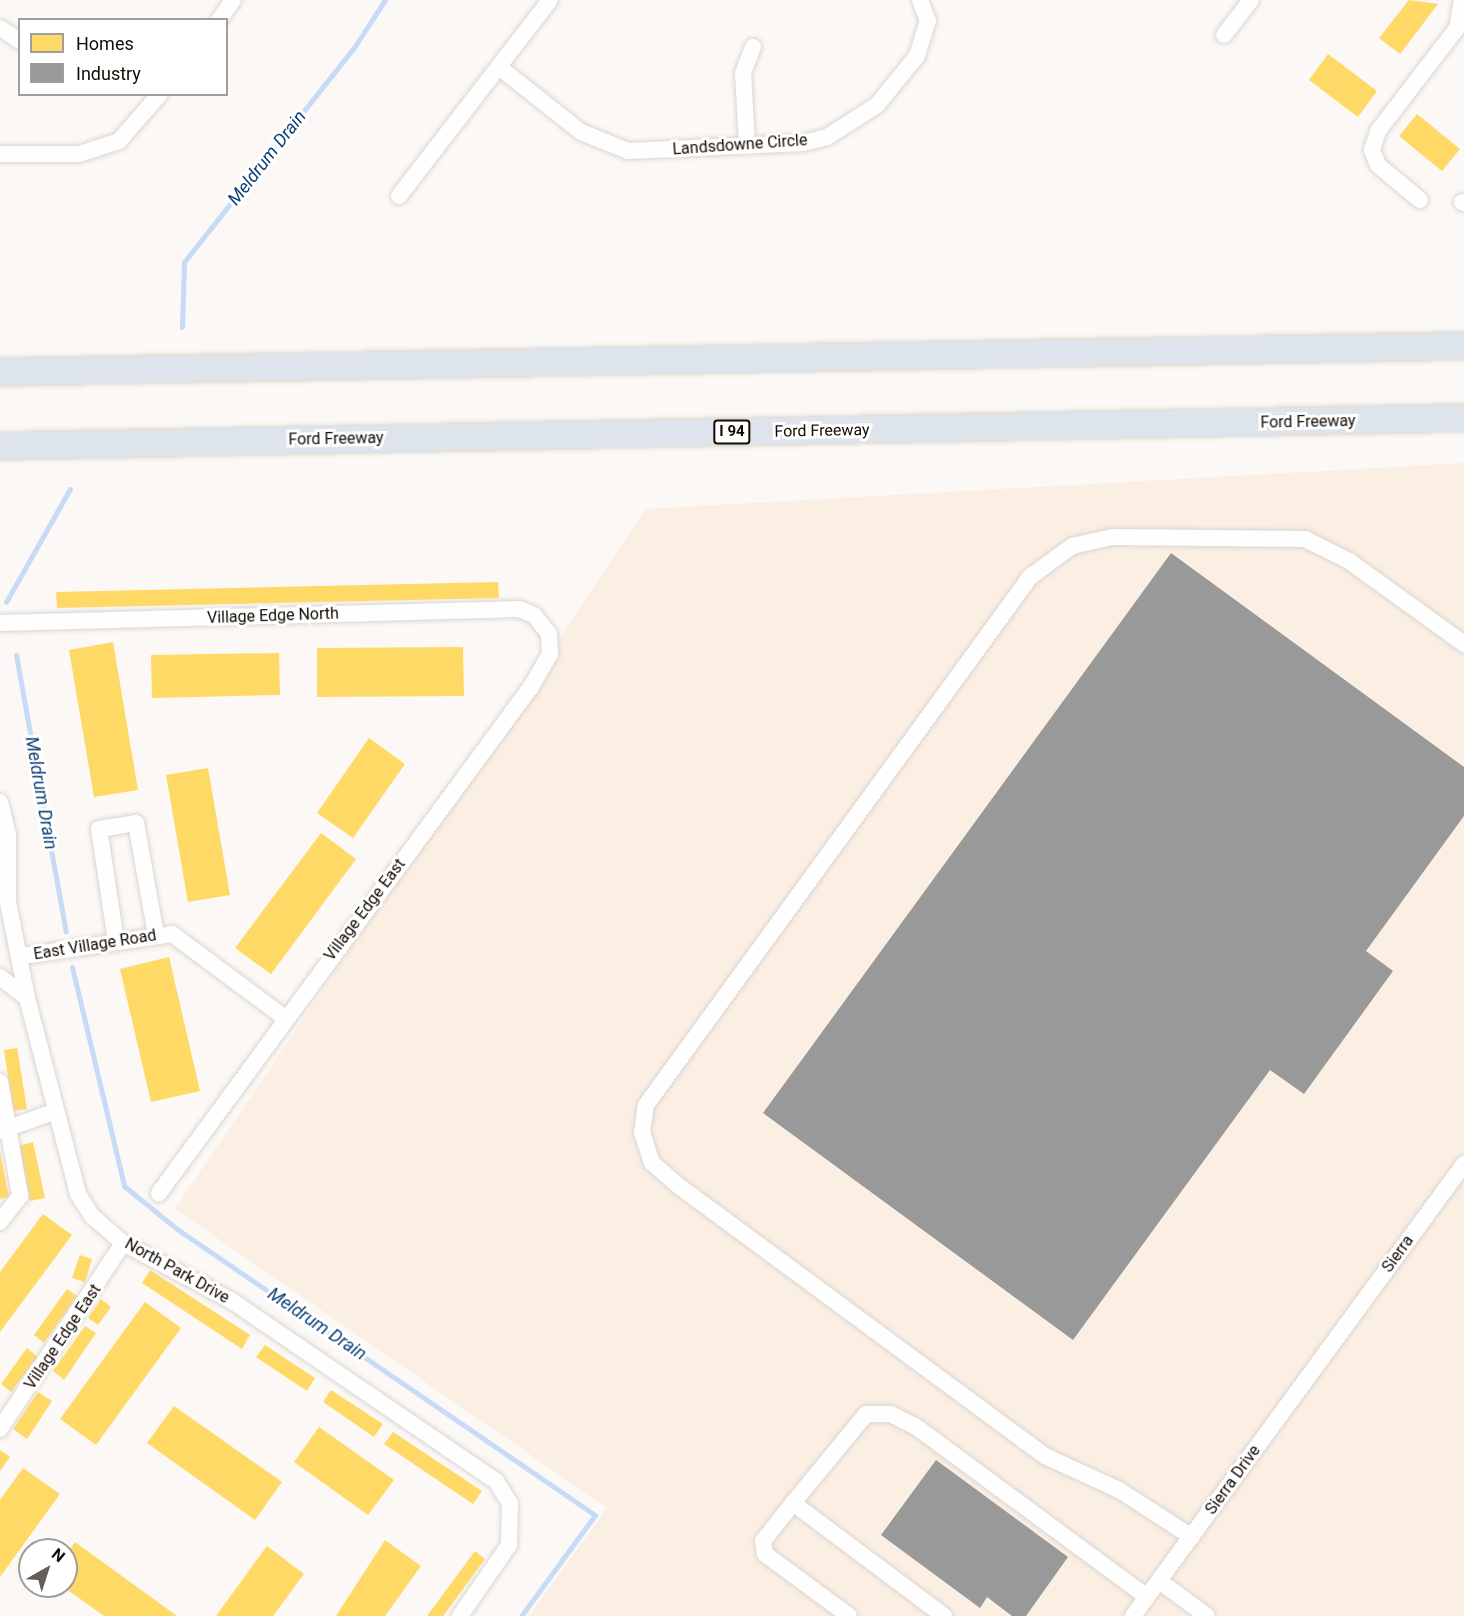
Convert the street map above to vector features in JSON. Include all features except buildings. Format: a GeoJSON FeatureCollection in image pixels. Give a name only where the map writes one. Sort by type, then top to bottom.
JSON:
{"type":"FeatureCollection","features":[{"type":"Feature","properties":{"kind":"highway"},"geometry":{"type":"LineString","coordinates":[[0,372],[1464,346]]}},
{"type":"Feature","properties":{"kind":"highway","name":"Ford Freeway"},"geometry":{"type":"LineString","coordinates":[[0,446],[1464,418]]}},
{"type":"Feature","properties":{"kind":"street"},"geometry":{"type":"LineString","coordinates":[[220,18],[232,0]]}},
{"type":"Feature","properties":{"kind":"street"},"geometry":{"type":"LineString","coordinates":[[399,196],[550,0]]}},
{"type":"Feature","properties":{"kind":"street","name":"Landsdowne Circle"},"geometry":{"type":"LineString","coordinates":[[499,67],[581,132],[628,151],[747,146],[827,137],[877,105],[917,56],[928,21],[920,0]]}},
{"type":"Feature","properties":{"kind":"street"},"geometry":{"type":"LineString","coordinates":[[1224,35],[1251,0]]}},
{"type":"Feature","properties":{"kind":"street"},"geometry":{"type":"LineString","coordinates":[[1420,200],[1378,165],[1372,150],[1378,131],[1457,28],[1462,0]]}},
{"type":"Feature","properties":{"kind":"street"},"geometry":{"type":"LineString","coordinates":[[0,28],[18,40]]}},
{"type":"Feature","properties":{"kind":"street"},"geometry":{"type":"LineString","coordinates":[[747,146],[743,73],[753,48]]}},
{"type":"Feature","properties":{"kind":"street"},"geometry":{"type":"LineString","coordinates":[[0,154],[79,154],[119,141],[158,96]]}},
{"type":"Feature","properties":{"kind":"street"},"geometry":{"type":"LineString","coordinates":[[1192,1537],[1119,1490],[1045,1456],[681,1188],[652,1163],[642,1133],[646,1105],[1030,577],[1072,546],[1112,537],[1305,539],[1349,561],[1464,644]]}},
{"type":"Feature","properties":{"kind":"street","name":"Village Edge North"},"geometry":{"type":"LineString","coordinates":[[0,623],[519,609],[543,622]]}},
{"type":"Feature","properties":{"kind":"street","name":"Village Edge East"},"geometry":{"type":"LineString","coordinates":[[159,1193],[285,1018],[530,688],[550,654],[543,622]]}},
{"type":"Feature","properties":{"kind":"street","name":"North Park Drive"},"geometry":{"type":"LineString","coordinates":[[0,801],[8,834],[4,908],[22,956],[27,998],[54,1112],[78,1194],[92,1216],[123,1243],[232,1301],[484,1469],[503,1491],[511,1517],[501,1562],[460,1616]]}},
{"type":"Feature","properties":{"kind":"street"},"geometry":{"type":"LineString","coordinates":[[116,941],[99,829],[136,824],[156,935]]}},
{"type":"Feature","properties":{"kind":"street","name":"East Village Road"},"geometry":{"type":"LineString","coordinates":[[22,956],[156,935],[186,941],[285,1018]]}},
{"type":"Feature","properties":{"kind":"street"},"geometry":{"type":"LineString","coordinates":[[0,977],[27,998]]}},
{"type":"Feature","properties":{"kind":"street"},"geometry":{"type":"LineString","coordinates":[[0,1082],[4,1131],[20,1196],[0,1222]]}},
{"type":"Feature","properties":{"kind":"street"},"geometry":{"type":"LineString","coordinates":[[4,1131],[54,1112]]}},
{"type":"Feature","properties":{"kind":"street","name":"Sierra"},"geometry":{"type":"LineString","coordinates":[[1332,1344],[1464,1164]]}},
{"type":"Feature","properties":{"kind":"street","name":"Village Edge East"},"geometry":{"type":"LineString","coordinates":[[3,1417],[123,1243]]}},
{"type":"Feature","properties":{"kind":"street","name":"Sierra Drive"},"geometry":{"type":"LineString","coordinates":[[1133,1616],[1332,1344]]}},
{"type":"Feature","properties":{"kind":"street"},"geometry":{"type":"LineString","coordinates":[[849,1616],[765,1554],[763,1541],[859,1420],[867,1414],[891,1414],[915,1426],[1147,1597]]}},
{"type":"Feature","properties":{"kind":"street"},"geometry":{"type":"LineString","coordinates":[[793,1503],[944,1616]]}},
{"type":"Feature","properties":{"kind":"street"},"geometry":{"type":"LineString","coordinates":[[1159,1581],[1207,1616]]}},
{"type":"Feature","properties":{"kind":"shaded area"},"geometry":{"type":"Polygon","coordinates":[[[1464,463],[1464,1616],[529,1616],[607,1508],[175,1209],[646,509],[1464,463]]]}},
{"type":"Feature","properties":{"kind":"waterway","name":"Meldrum Drain"},"geometry":{"type":"LineString","coordinates":[[182,327],[184,262],[353,49],[385,0]]}},
{"type":"Feature","properties":{"kind":"waterway","name":"Meldrum Drain"},"geometry":{"type":"LineString","coordinates":[[6,602],[70,489]]}},
{"type":"Feature","properties":{"kind":"waterway","name":"Meldrum Drain"},"geometry":{"type":"LineString","coordinates":[[16,655],[66,932]]}},
{"type":"Feature","properties":{"kind":"waterway","name":"Meldrum Drain"},"geometry":{"type":"LineString","coordinates":[[72,967],[124,1186],[177,1229],[595,1515],[521,1616]]}}]}
